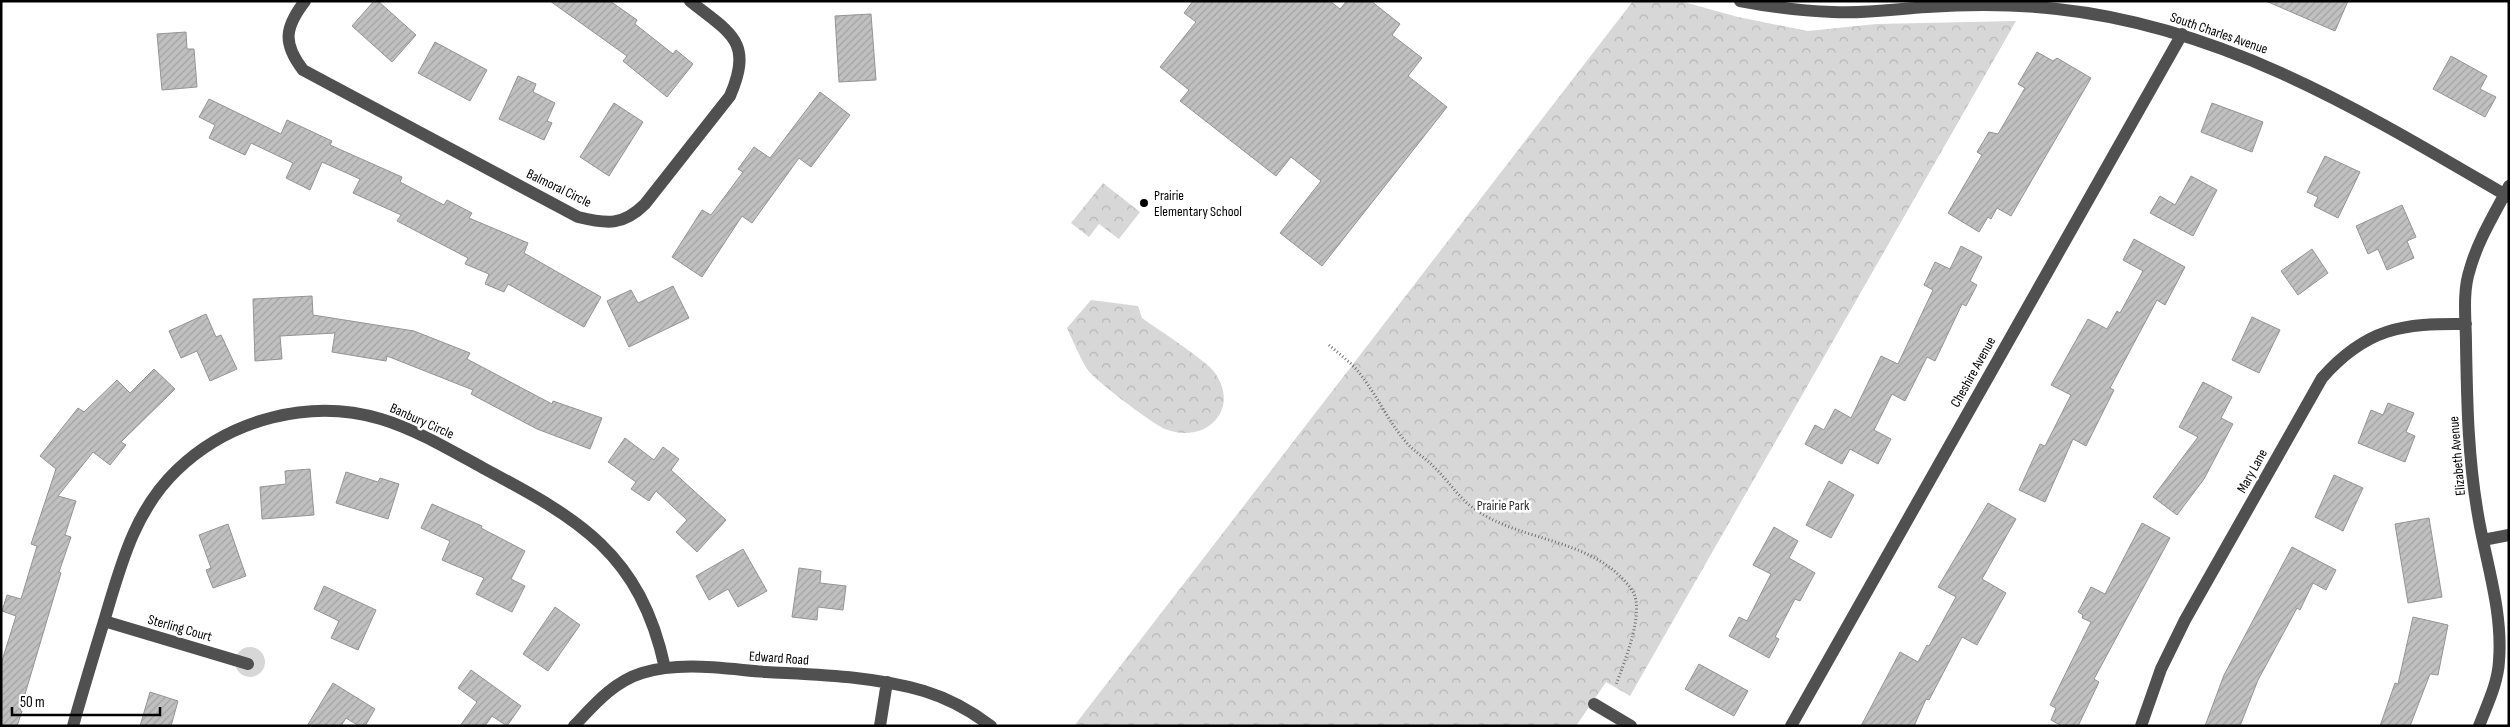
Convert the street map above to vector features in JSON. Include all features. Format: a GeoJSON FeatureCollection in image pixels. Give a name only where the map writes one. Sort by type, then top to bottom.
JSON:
{"type":"FeatureCollection","features":[{"type":"Feature","properties":{"kind":"street","name":"Balmoral Circle"},"geometry":{"type":"LineString","coordinates":[[305,1],[291,22],[288,38],[292,54],[303,70],[578,218],[604,223],[627,218],[645,204],[730,96],[737,82],[741,54],[736,42],[730,33],[690,1]]}},
{"type":"Feature","properties":{"kind":"street","name":"South Charles Avenue"},"geometry":{"type":"LineString","coordinates":[[1740,1],[1779,8],[1834,12],[1984,5],[2057,9],[2118,18],[2182,34],[2271,68],[2329,96],[2507,192]]}},
{"type":"Feature","properties":{"kind":"street","name":"Cheshire Avenue"},"geometry":{"type":"LineString","coordinates":[[1791,726],[2182,34]]}},
{"type":"Feature","properties":{"kind":"street","name":"Elizabeth Avenue"},"geometry":{"type":"LineString","coordinates":[[2479,726],[2494,687],[2500,662],[2500,632],[2468,443],[2466,300],[2469,270],[2477,248],[2507,192]]}},
{"type":"Feature","properties":{"kind":"street","name":"Mary Lane"},"geometry":{"type":"LineString","coordinates":[[2141,726],[2161,669],[2185,620],[2322,378],[2344,356],[2387,330],[2414,325],[2466,324]]}},
{"type":"Feature","properties":{"kind":"street","name":"Banbury Circle"},"geometry":{"type":"LineString","coordinates":[[72,726],[132,534],[148,506],[176,470],[212,443],[245,426],[281,416],[308,412],[334,411],[361,414],[403,427],[561,511],[601,542],[637,588],[658,635],[665,668]]}},
{"type":"Feature","properties":{"kind":"street"},"geometry":{"type":"LineString","coordinates":[[2483,540],[2509,535]]}},
{"type":"Feature","properties":{"kind":"street","name":"Sterling Court"},"geometry":{"type":"LineString","coordinates":[[104,621],[248,664]]}},
{"type":"Feature","properties":{"kind":"street","name":"Edward Road"},"geometry":{"type":"LineString","coordinates":[[574,726],[603,695],[642,673],[665,668],[699,667],[887,682],[926,691],[961,707],[991,726]]}},
{"type":"Feature","properties":{"kind":"street"},"geometry":{"type":"LineString","coordinates":[[880,726],[887,682]]}},
{"type":"Feature","properties":{"kind":"street"},"geometry":{"type":"LineString","coordinates":[[1594,704],[1632,726]]}},
{"type":"Feature","properties":{"kind":"path"},"geometry":{"type":"LineString","coordinates":[[1329,345],[1356,370],[1406,443],[1434,466],[1458,495],[1474,509],[1495,522],[1548,538],[1587,554],[1623,580],[1637,600],[1637,612],[1632,636],[1616,685]]}},
{"type":"Feature","properties":{"kind":"green space","name":"Prairie Park"},"geometry":{"type":"Polygon","coordinates":[[[1633,1],[1680,1],[1738,17],[1808,31],[1876,24],[2016,21],[1630,696],[1606,682],[1576,726],[1074,726],[1633,1]]]}},
{"type":"Feature","properties":{"kind":"green space"},"geometry":{"type":"Polygon","coordinates":[[[1103,183],[1140,212],[1119,239],[1099,224],[1089,237],[1071,223],[1103,183]]]}},
{"type":"Feature","properties":{"kind":"green space"},"geometry":{"type":"Polygon","coordinates":[[[1091,300],[1138,306],[1142,318],[1210,367],[1222,387],[1224,400],[1221,411],[1215,421],[1205,428],[1193,432],[1180,433],[1165,429],[1100,382],[1087,369],[1067,328],[1091,300]]]}},
{"type":"Feature","properties":{"kind":"green space"},"geometry":{"type":"Polygon","coordinates":[[[250,647],[260,652],[265,662],[260,672],[250,677],[240,672],[235,662],[240,652],[250,647]]]}},
{"type":"Feature","properties":{"kind":"building"},"geometry":{"type":"Polygon","coordinates":[[[374,1],[378,1],[416,35],[392,62],[352,26],[374,1]]]}},
{"type":"Feature","properties":{"kind":"building"},"geometry":{"type":"Polygon","coordinates":[[[550,1],[610,1],[637,20],[635,24],[673,54],[676,50],[693,64],[667,97],[623,61],[627,56],[550,1]]]}},
{"type":"Feature","properties":{"kind":"building"},"geometry":{"type":"Polygon","coordinates":[[[1193,1],[1330,1],[1340,9],[1347,1],[1371,1],[1400,24],[1392,35],[1422,58],[1408,76],[1447,107],[1322,266],[1280,233],[1321,181],[1291,157],[1276,176],[1180,101],[1189,90],[1160,67],[1196,22],[1184,13],[1193,1]]]}},
{"type":"Feature","properties":{"kind":"building"},"geometry":{"type":"Polygon","coordinates":[[[2266,1],[2348,1],[2335,31],[2266,1]]]}},
{"type":"Feature","properties":{"kind":"building"},"geometry":{"type":"Polygon","coordinates":[[[871,14],[876,80],[839,82],[835,16],[871,14]]]}},
{"type":"Feature","properties":{"kind":"building"},"geometry":{"type":"Polygon","coordinates":[[[186,32],[187,49],[194,49],[197,87],[162,90],[157,34],[186,32]]]}},
{"type":"Feature","properties":{"kind":"building"},"geometry":{"type":"Polygon","coordinates":[[[435,42],[487,70],[470,101],[418,73],[435,42]]]}},
{"type":"Feature","properties":{"kind":"building"},"geometry":{"type":"Polygon","coordinates":[[[2037,52],[2053,61],[2057,58],[2091,78],[2011,216],[1997,208],[1991,219],[1988,217],[1979,232],[1948,213],[1982,155],[1977,152],[1989,132],[1998,134],[2025,88],[2018,84],[2037,52]]]}},
{"type":"Feature","properties":{"kind":"building"},"geometry":{"type":"Polygon","coordinates":[[[2451,56],[2487,76],[2480,89],[2496,97],[2485,117],[2433,89],[2451,56]]]}},
{"type":"Feature","properties":{"kind":"building"},"geometry":{"type":"Polygon","coordinates":[[[518,76],[536,84],[533,92],[555,103],[547,121],[552,123],[544,140],[499,119],[518,76]]]}},
{"type":"Feature","properties":{"kind":"building"},"geometry":{"type":"Polygon","coordinates":[[[820,92],[850,115],[811,167],[799,158],[752,223],[742,216],[702,277],[672,257],[702,210],[711,215],[743,172],[738,169],[754,147],[770,158],[820,92]]]}},
{"type":"Feature","properties":{"kind":"building"},"geometry":{"type":"Polygon","coordinates":[[[209,99],[281,134],[287,120],[332,141],[330,145],[402,177],[400,182],[444,205],[447,200],[472,213],[469,218],[528,243],[524,253],[601,297],[584,327],[508,284],[504,292],[485,284],[489,274],[465,264],[468,258],[397,221],[401,215],[353,193],[360,179],[322,162],[310,190],[286,178],[293,163],[251,143],[245,155],[209,138],[215,125],[199,117],[209,99]]]}},
{"type":"Feature","properties":{"kind":"building"},"geometry":{"type":"Polygon","coordinates":[[[614,103],[643,122],[609,176],[580,157],[614,103]]]}},
{"type":"Feature","properties":{"kind":"building"},"geometry":{"type":"Polygon","coordinates":[[[2212,103],[2263,122],[2252,152],[2201,132],[2212,103]]]}},
{"type":"Feature","properties":{"kind":"building"},"geometry":{"type":"Polygon","coordinates":[[[2325,156],[2360,172],[2338,218],[2314,206],[2318,197],[2307,192],[2325,156]]]}},
{"type":"Feature","properties":{"kind":"building"},"geometry":{"type":"Polygon","coordinates":[[[2191,176],[2217,190],[2193,236],[2150,213],[2160,196],[2175,205],[2191,176]]]}},
{"type":"Feature","properties":{"kind":"building"},"geometry":{"type":"Polygon","coordinates":[[[2402,205],[2416,237],[2407,241],[2414,258],[2387,270],[2378,249],[2368,254],[2356,226],[2402,205]]]}},
{"type":"Feature","properties":{"kind":"building"},"geometry":{"type":"Polygon","coordinates":[[[2134,239],[2185,267],[2165,305],[2157,300],[2110,388],[2114,390],[2086,446],[2073,439],[2045,502],[2019,490],[2040,444],[2045,446],[2071,395],[2051,385],[2088,319],[2107,329],[2117,311],[2120,313],[2143,271],[2123,260],[2134,239]]]}},
{"type":"Feature","properties":{"kind":"building"},"geometry":{"type":"Polygon","coordinates":[[[1961,246],[1982,257],[1970,281],[1977,285],[1966,306],[1962,304],[1935,361],[1927,357],[1905,401],[1892,394],[1874,430],[1891,439],[1878,464],[1850,449],[1842,464],[1805,444],[1815,425],[1824,430],[1835,409],[1851,418],[1881,356],[1898,364],[1933,290],[1924,285],[1935,262],[1950,269],[1961,246]]]}},
{"type":"Feature","properties":{"kind":"building"},"geometry":{"type":"Polygon","coordinates":[[[2312,249],[2328,273],[2298,295],[2281,271],[2312,249]]]}},
{"type":"Feature","properties":{"kind":"building"},"geometry":{"type":"Polygon","coordinates":[[[673,286],[689,318],[629,347],[607,301],[631,290],[638,303],[673,286]]]}},
{"type":"Feature","properties":{"kind":"building"},"geometry":{"type":"Polygon","coordinates":[[[312,296],[313,315],[414,331],[470,353],[467,359],[552,404],[553,401],[602,418],[590,449],[537,429],[471,394],[473,390],[387,356],[386,361],[332,352],[335,333],[280,336],[282,359],[255,361],[253,299],[312,296]]]}},
{"type":"Feature","properties":{"kind":"building"},"geometry":{"type":"Polygon","coordinates":[[[206,314],[216,337],[221,335],[237,369],[210,381],[197,351],[181,358],[169,331],[206,314]]]}},
{"type":"Feature","properties":{"kind":"building"},"geometry":{"type":"Polygon","coordinates":[[[2252,317],[2280,330],[2259,373],[2232,360],[2252,317]]]}},
{"type":"Feature","properties":{"kind":"building"},"geometry":{"type":"Polygon","coordinates":[[[154,369],[175,389],[121,442],[126,445],[110,465],[93,452],[58,496],[76,501],[65,535],[71,537],[59,572],[61,573],[17,726],[1,726],[1,664],[16,616],[2,611],[7,595],[21,599],[37,546],[31,544],[56,469],[40,456],[78,408],[84,412],[117,380],[130,393],[154,369]]]}},
{"type":"Feature","properties":{"kind":"building"},"geometry":{"type":"Polygon","coordinates":[[[2203,382],[2232,397],[2221,418],[2233,424],[2204,479],[2177,515],[2153,497],[2198,437],[2179,427],[2203,382]]]}},
{"type":"Feature","properties":{"kind":"building"},"geometry":{"type":"Polygon","coordinates":[[[2388,403],[2414,413],[2406,432],[2415,436],[2405,462],[2358,443],[2371,410],[2383,415],[2388,403]]]}},
{"type":"Feature","properties":{"kind":"building"},"geometry":{"type":"Polygon","coordinates":[[[625,438],[654,460],[663,447],[679,459],[671,470],[726,520],[697,552],[676,532],[687,520],[656,491],[649,501],[631,489],[636,482],[608,462],[625,438]]]}},
{"type":"Feature","properties":{"kind":"building"},"geometry":{"type":"Polygon","coordinates":[[[310,469],[314,515],[262,519],[260,487],[286,484],[285,471],[310,469]]]}},
{"type":"Feature","properties":{"kind":"building"},"geometry":{"type":"Polygon","coordinates":[[[346,472],[378,482],[380,478],[399,484],[388,519],[336,503],[346,472]]]}},
{"type":"Feature","properties":{"kind":"building"},"geometry":{"type":"Polygon","coordinates":[[[2334,475],[2363,488],[2343,531],[2315,517],[2334,475]]]}},
{"type":"Feature","properties":{"kind":"building"},"geometry":{"type":"Polygon","coordinates":[[[1829,481],[1854,495],[1831,538],[1806,525],[1829,481]]]}},
{"type":"Feature","properties":{"kind":"building"},"geometry":{"type":"Polygon","coordinates":[[[1988,503],[2016,519],[1982,579],[2006,593],[1977,645],[1962,637],[1929,700],[1926,699],[1914,726],[1861,726],[1900,652],[1918,662],[1927,645],[1929,646],[1956,597],[1938,587],[1988,503]]]}},
{"type":"Feature","properties":{"kind":"building"},"geometry":{"type":"Polygon","coordinates":[[[432,504],[482,526],[481,528],[525,551],[511,579],[525,586],[512,612],[476,594],[484,578],[442,560],[450,541],[421,528],[432,504]]]}},
{"type":"Feature","properties":{"kind":"building"},"geometry":{"type":"Polygon","coordinates":[[[2429,518],[2442,597],[2408,603],[2395,524],[2429,518]]]}},
{"type":"Feature","properties":{"kind":"building"},"geometry":{"type":"Polygon","coordinates":[[[2142,523],[2170,538],[2094,679],[2099,682],[2078,726],[2062,726],[2051,720],[2056,708],[2050,705],[2091,622],[2082,618],[2083,615],[2078,612],[2091,587],[2105,594],[2142,523]]]}},
{"type":"Feature","properties":{"kind":"building"},"geometry":{"type":"Polygon","coordinates":[[[228,524],[246,576],[213,588],[206,570],[211,568],[199,535],[228,524]]]}},
{"type":"Feature","properties":{"kind":"building"},"geometry":{"type":"Polygon","coordinates":[[[1774,527],[1798,541],[1789,558],[1815,573],[1800,601],[1795,599],[1775,637],[1779,639],[1769,658],[1729,636],[1739,617],[1747,621],[1771,574],[1753,565],[1774,527]]]}},
{"type":"Feature","properties":{"kind":"building"},"geometry":{"type":"Polygon","coordinates":[[[2292,547],[2336,570],[2326,590],[2313,583],[2300,610],[2297,608],[2258,680],[2240,726],[2205,726],[2224,675],[2292,547]]]}},
{"type":"Feature","properties":{"kind":"building"},"geometry":{"type":"Polygon","coordinates":[[[743,549],[767,591],[738,607],[728,589],[709,600],[696,576],[743,549]]]}},
{"type":"Feature","properties":{"kind":"building"},"geometry":{"type":"Polygon","coordinates":[[[799,568],[821,571],[820,583],[846,586],[843,610],[818,607],[817,620],[792,617],[799,568]]]}},
{"type":"Feature","properties":{"kind":"building"},"geometry":{"type":"Polygon","coordinates":[[[324,586],[376,610],[358,650],[331,638],[339,621],[314,609],[324,586]]]}},
{"type":"Feature","properties":{"kind":"building"},"geometry":{"type":"Polygon","coordinates":[[[555,607],[580,625],[548,671],[523,654],[555,607]]]}},
{"type":"Feature","properties":{"kind":"building"},"geometry":{"type":"Polygon","coordinates":[[[2413,617],[2448,625],[2438,675],[2430,674],[2410,726],[2380,726],[2395,683],[2398,684],[2413,617]]]}},
{"type":"Feature","properties":{"kind":"building"},"geometry":{"type":"Polygon","coordinates":[[[1699,664],[1748,691],[1734,716],[1685,689],[1699,664]]]}},
{"type":"Feature","properties":{"kind":"building"},"geometry":{"type":"Polygon","coordinates":[[[471,670],[521,706],[507,726],[492,716],[485,726],[460,726],[477,702],[458,688],[471,670]]]}},
{"type":"Feature","properties":{"kind":"building"},"geometry":{"type":"Polygon","coordinates":[[[333,683],[375,709],[365,726],[359,726],[346,718],[341,726],[307,726],[333,683]]]}},
{"type":"Feature","properties":{"kind":"building"},"geometry":{"type":"Polygon","coordinates":[[[150,692],[178,701],[171,726],[140,726],[150,692]]]}},
{"type":"Feature","properties":{"kind":"place","name":"Prairie Elementary School"},"geometry":{"type":"Point","coordinates":[1144,203]}}]}
